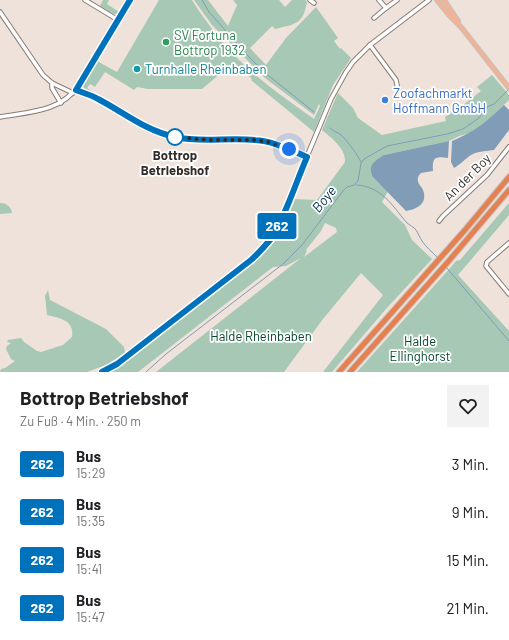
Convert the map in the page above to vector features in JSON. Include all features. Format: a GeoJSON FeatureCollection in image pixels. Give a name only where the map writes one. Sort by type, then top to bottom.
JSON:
{"type":"FeatureCollection","features":[{"type":"Feature","properties":{"kind":"highway"},"geometry":{"type":"LineString","coordinates":[[339,372],[428,273],[509,177]]}},
{"type":"Feature","properties":{"kind":"highway"},"geometry":{"type":"LineString","coordinates":[[350,372],[447,263],[509,190]]}},
{"type":"Feature","properties":{"kind":"main road"},"geometry":{"type":"LineString","coordinates":[[437,0],[461,27],[509,87]]}},
{"type":"Feature","properties":{"kind":"main road"},"geometry":{"type":"LineString","coordinates":[[444,0],[461,27]]}},
{"type":"Feature","properties":{"kind":"street"},"geometry":{"type":"LineString","coordinates":[[85,0],[118,20]]}},
{"type":"Feature","properties":{"kind":"street"},"geometry":{"type":"LineString","coordinates":[[0,117],[48,108],[61,103],[73,94],[130,0]]}},
{"type":"Feature","properties":{"kind":"street"},"geometry":{"type":"LineString","coordinates":[[310,0],[314,3]]}},
{"type":"Feature","properties":{"kind":"street"},"geometry":{"type":"LineString","coordinates":[[379,0],[386,8]]}},
{"type":"Feature","properties":{"kind":"street"},"geometry":{"type":"LineString","coordinates":[[374,18],[397,0]]}},
{"type":"Feature","properties":{"kind":"street"},"geometry":{"type":"LineString","coordinates":[[102,372],[117,364],[251,260],[261,250],[270,239],[283,214],[338,84],[354,62],[370,45],[429,0]]}},
{"type":"Feature","properties":{"kind":"street"},"geometry":{"type":"LineString","coordinates":[[0,12],[43,74],[52,83],[73,94]]}},
{"type":"Feature","properties":{"kind":"street"},"geometry":{"type":"LineString","coordinates":[[370,45],[396,80],[398,90]]}},
{"type":"Feature","properties":{"kind":"street"},"geometry":{"type":"LineString","coordinates":[[52,83],[52,88],[61,103]]}},
{"type":"Feature","properties":{"kind":"street"},"geometry":{"type":"LineString","coordinates":[[76,90],[99,100],[135,121],[163,134],[200,140],[261,140],[276,144],[307,157]]}},
{"type":"Feature","properties":{"kind":"street","name":"An der Boy"},"geometry":{"type":"LineString","coordinates":[[439,221],[487,175],[509,147]]}},
{"type":"Feature","properties":{"kind":"street"},"geometry":{"type":"LineString","coordinates":[[509,243],[487,262],[486,266],[509,294]]}},
{"type":"Feature","properties":{"kind":"green space"},"geometry":{"type":"Polygon","coordinates":[[[103,0],[109,0],[107,4],[119,12],[118,14],[114,14],[100,6],[103,0]]]}},
{"type":"Feature","properties":{"kind":"green space"},"geometry":{"type":"Polygon","coordinates":[[[159,0],[192,0],[213,30],[237,58],[264,82],[314,119],[320,106],[319,104],[314,115],[265,78],[212,25],[194,0],[208,0],[228,26],[237,5],[233,0],[279,0],[285,7],[292,0],[305,0],[307,2],[305,10],[297,22],[275,29],[272,26],[250,48],[266,65],[286,38],[316,7],[338,38],[334,41],[340,49],[341,48],[351,58],[333,85],[314,132],[251,80],[252,79],[234,62],[202,89],[148,89],[137,87],[134,90],[105,72],[95,87],[90,84],[87,88],[95,93],[94,94],[85,91],[83,85],[97,61],[117,72],[159,0]]]}},
{"type":"Feature","properties":{"kind":"green space","name":"Halde Rheinbaben"},"geometry":{"type":"Polygon","coordinates":[[[492,75],[509,95],[509,100],[486,123],[471,133],[459,136],[449,141],[384,155],[373,177],[388,191],[382,202],[405,225],[412,240],[432,259],[386,309],[332,372],[323,372],[383,295],[361,273],[323,319],[284,372],[156,372],[301,258],[286,266],[273,267],[138,372],[111,372],[260,258],[280,230],[293,199],[317,200],[345,162],[345,157],[341,148],[322,130],[338,93],[353,108],[358,118],[382,135],[446,121],[445,117],[481,91],[477,87],[492,75]],[[325,223],[321,231],[306,250],[307,251],[304,257],[337,232],[336,228],[325,223]]]}},
{"type":"Feature","properties":{"kind":"green space"},"geometry":{"type":"Polygon","coordinates":[[[0,203],[8,205],[11,208],[12,213],[0,214],[0,203]]]}},
{"type":"Feature","properties":{"kind":"green space","name":"Halde Ellinghorst"},"geometry":{"type":"Polygon","coordinates":[[[509,203],[509,215],[458,275],[509,331],[509,372],[357,372],[456,261],[460,260],[509,203]]]}},
{"type":"Feature","properties":{"kind":"green space"},"geometry":{"type":"Polygon","coordinates":[[[48,290],[50,300],[106,329],[124,347],[125,353],[106,365],[87,372],[0,372],[1,369],[15,361],[11,359],[6,349],[11,343],[7,342],[8,340],[21,338],[24,342],[41,352],[63,345],[72,337],[72,331],[69,323],[47,315],[45,296],[48,290]]]}},
{"type":"Feature","properties":{"kind":"water"},"geometry":{"type":"Polygon","coordinates":[[[504,105],[509,110],[509,130],[494,150],[482,151],[473,154],[454,168],[451,162],[452,141],[468,134],[480,126],[504,105]]]}},
{"type":"Feature","properties":{"kind":"water"},"geometry":{"type":"Polygon","coordinates":[[[449,141],[448,158],[435,158],[433,163],[433,171],[421,173],[418,177],[418,182],[423,190],[424,198],[421,205],[414,209],[406,211],[373,177],[371,173],[371,166],[375,161],[384,155],[449,141]]]}},
{"type":"Feature","properties":{"kind":"waterway"},"geometry":{"type":"LineString","coordinates":[[202,0],[209,12],[250,58],[264,72],[314,112]]}},
{"type":"Feature","properties":{"kind":"waterway","name":"Boye"},"geometry":{"type":"LineString","coordinates":[[146,372],[166,354],[283,264],[302,245],[343,191],[358,181],[361,163],[364,159],[387,146],[447,134],[463,129],[479,118],[487,107],[494,104],[509,89]]}},
{"type":"Feature","properties":{"kind":"waterway"},"geometry":{"type":"LineString","coordinates":[[330,128],[343,137],[361,162]]}},
{"type":"Feature","properties":{"kind":"waterway"},"geometry":{"type":"LineString","coordinates":[[356,185],[365,186],[372,189],[391,203],[406,222],[415,229],[427,247],[437,257]]}},
{"type":"Feature","properties":{"kind":"waterway"},"geometry":{"type":"LineString","coordinates":[[446,267],[509,341]]}},
{"type":"Feature","properties":{"kind":"bus line","name":"262"},"geometry":{"type":"LineString","coordinates":[[102,372],[117,364],[251,260],[261,250],[277,228],[307,157],[276,144],[261,140],[200,140],[163,134],[135,121],[93,96],[76,90],[130,0]]}},
{"type":"Feature","properties":{"kind":"place","name":"SV Fortuna Bottrop 1932"},"geometry":{"type":"Point","coordinates":[166,42]}},
{"type":"Feature","properties":{"kind":"place","name":"Turnhalle Rheinbaben"},"geometry":{"type":"Point","coordinates":[137,69]}},
{"type":"Feature","properties":{"kind":"place","name":"Zoofachmarkt Hoffmann GmbH"},"geometry":{"type":"Point","coordinates":[385,100]}},
{"type":"Feature","properties":{"kind":"place","name":"Bottrop Betriebshof"},"geometry":{"type":"Point","coordinates":[175,137]}},
{"type":"Feature","properties":{"kind":"route"},"geometry":{"type":"LineString","coordinates":[[175,137],[208,140],[247,139],[268,142],[289,149]]}}]}
